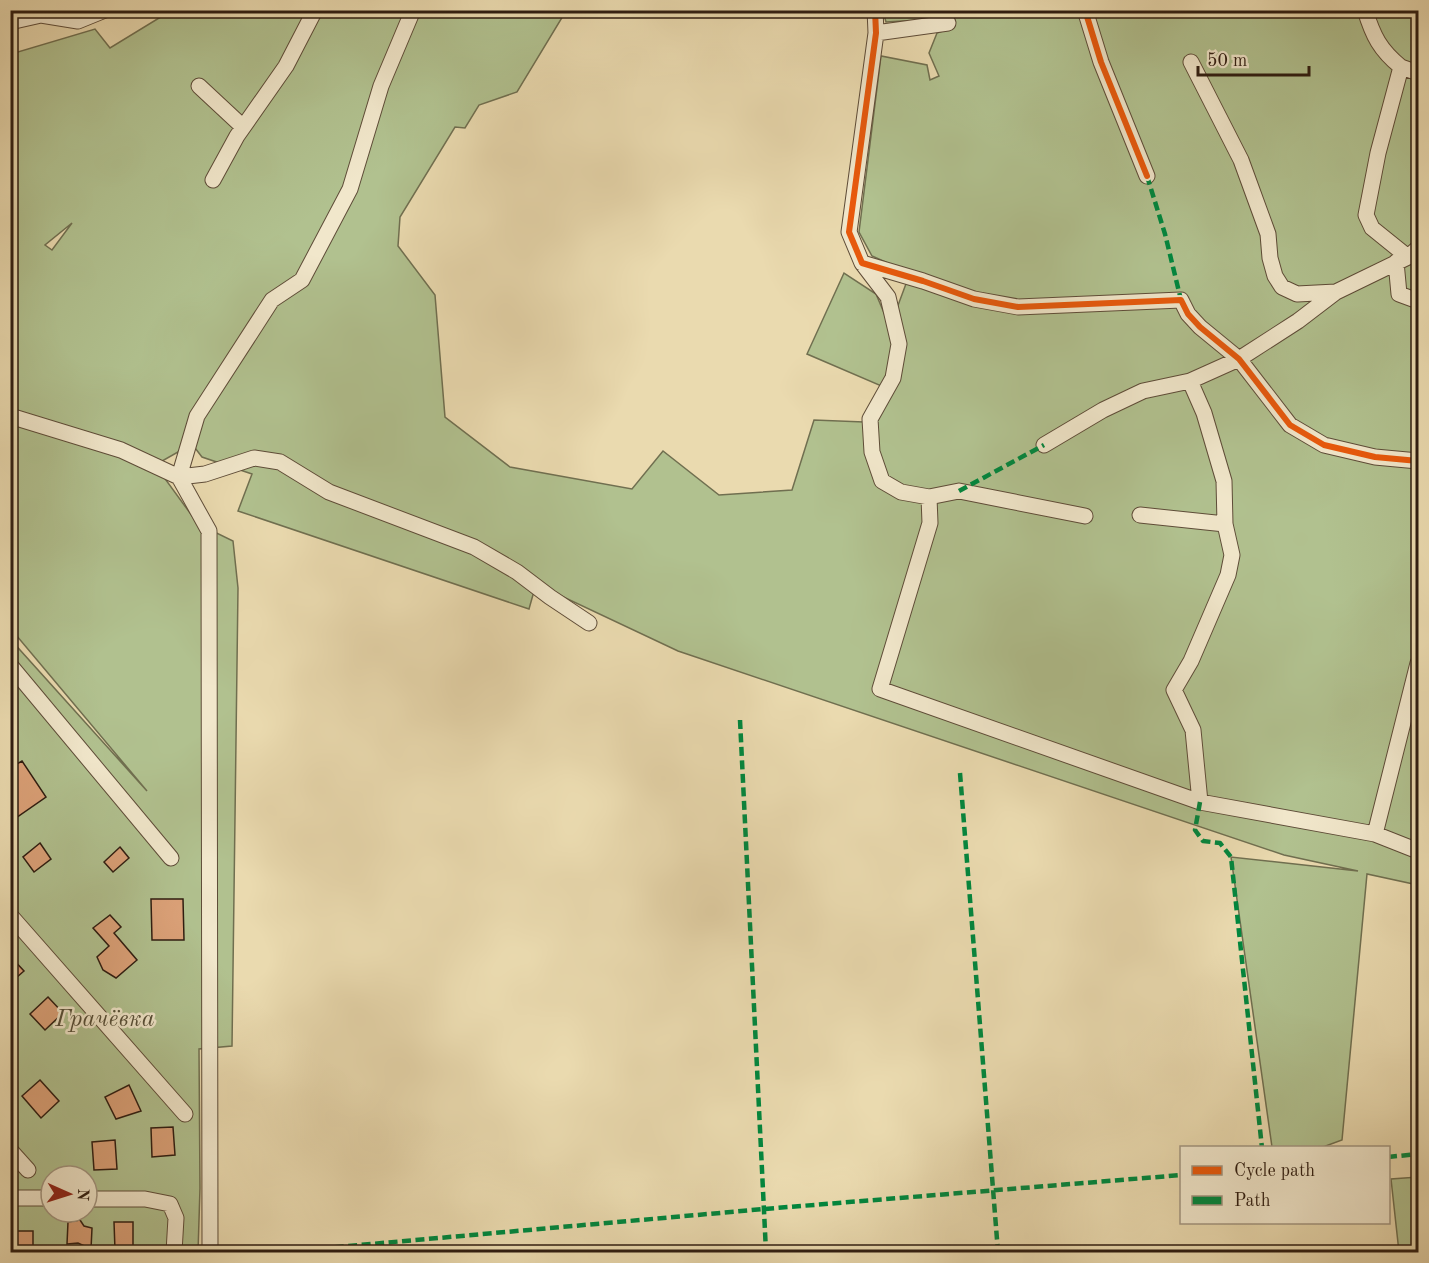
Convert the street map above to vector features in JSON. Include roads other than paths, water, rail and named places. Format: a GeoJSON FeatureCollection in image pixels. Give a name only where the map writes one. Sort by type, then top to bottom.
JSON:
{"type":"FeatureCollection","features":[{"type":"Feature","properties":{"kind":"street"},"geometry":{"type":"LineString","coordinates":[[10,22],[41,15],[78,21],[105,10]]}},
{"type":"Feature","properties":{"kind":"street"},"geometry":{"type":"LineString","coordinates":[[213,180],[243,127],[286,66],[315,10]]}},
{"type":"Feature","properties":{"kind":"street"},"geometry":{"type":"LineString","coordinates":[[210,1252],[209,531],[179,477],[197,416],[272,300],[302,280],[350,189],[381,86],[413,10]]}},
{"type":"Feature","properties":{"kind":"street"},"geometry":{"type":"LineString","coordinates":[[875,10],[876,33],[849,232],[862,263],[888,297],[899,344],[893,378],[870,419],[872,452],[882,481],[901,492],[929,497],[959,491],[1085,516]]}},
{"type":"Feature","properties":{"kind":"street"},"geometry":{"type":"LineString","coordinates":[[1085,10],[1101,62],[1147,176]]}},
{"type":"Feature","properties":{"kind":"street"},"geometry":{"type":"LineString","coordinates":[[1365,10],[1371,30],[1386,55],[1401,67],[1419,73]]}},
{"type":"Feature","properties":{"kind":"street"},"geometry":{"type":"LineString","coordinates":[[876,33],[948,23]]}},
{"type":"Feature","properties":{"kind":"street"},"geometry":{"type":"LineString","coordinates":[[1191,62],[1241,160],[1268,234],[1270,258],[1275,276],[1282,287],[1297,294],[1336,292]]}},
{"type":"Feature","properties":{"kind":"street"},"geometry":{"type":"LineString","coordinates":[[1401,67],[1378,153],[1366,215],[1372,228],[1408,256]]}},
{"type":"Feature","properties":{"kind":"street"},"geometry":{"type":"LineString","coordinates":[[199,86],[243,127]]}},
{"type":"Feature","properties":{"kind":"street"},"geometry":{"type":"LineString","coordinates":[[1044,445],[1103,410],[1143,392],[1190,381],[1239,359],[1298,321],[1336,292],[1408,256]]}},
{"type":"Feature","properties":{"kind":"street"},"geometry":{"type":"LineString","coordinates":[[1408,256],[1399,294],[1419,301]]}},
{"type":"Feature","properties":{"kind":"street"},"geometry":{"type":"LineString","coordinates":[[862,263],[974,299],[1018,307],[1181,300],[1188,314],[1200,327],[1239,359],[1290,424],[1324,445],[1375,457],[1419,461]]}},
{"type":"Feature","properties":{"kind":"street"},"geometry":{"type":"LineString","coordinates":[[1190,381],[1204,413],[1224,481],[1225,524],[1232,555],[1228,575],[1191,661],[1174,690],[1193,730],[1200,802]]}},
{"type":"Feature","properties":{"kind":"street"},"geometry":{"type":"LineString","coordinates":[[10,416],[121,450],[179,477],[205,474],[254,458],[280,462],[329,492],[474,547],[518,572],[589,623]]}},
{"type":"Feature","properties":{"kind":"street"},"geometry":{"type":"LineString","coordinates":[[929,497],[930,523],[880,689],[1200,802],[1375,834],[1419,850]]}},
{"type":"Feature","properties":{"kind":"street"},"geometry":{"type":"LineString","coordinates":[[1140,515],[1225,524]]}},
{"type":"Feature","properties":{"kind":"street"},"geometry":{"type":"LineString","coordinates":[[1375,834],[1419,663]]}},
{"type":"Feature","properties":{"kind":"street"},"geometry":{"type":"LineString","coordinates":[[10,664],[171,858]]}},
{"type":"Feature","properties":{"kind":"street"},"geometry":{"type":"LineString","coordinates":[[10,915],[185,1114]]}},
{"type":"Feature","properties":{"kind":"street"},"geometry":{"type":"LineString","coordinates":[[10,1150],[28,1170]]}},
{"type":"Feature","properties":{"kind":"street"},"geometry":{"type":"LineString","coordinates":[[10,1198],[39,1198]]}},
{"type":"Feature","properties":{"kind":"street"},"geometry":{"type":"LineString","coordinates":[[99,1199],[146,1199],[170,1204],[176,1218],[174,1252]]}},
{"type":"Feature","properties":{"kind":"park label","name":"Грачёвка"},"geometry":{"type":"Point","coordinates":[105,1020]}}]}
